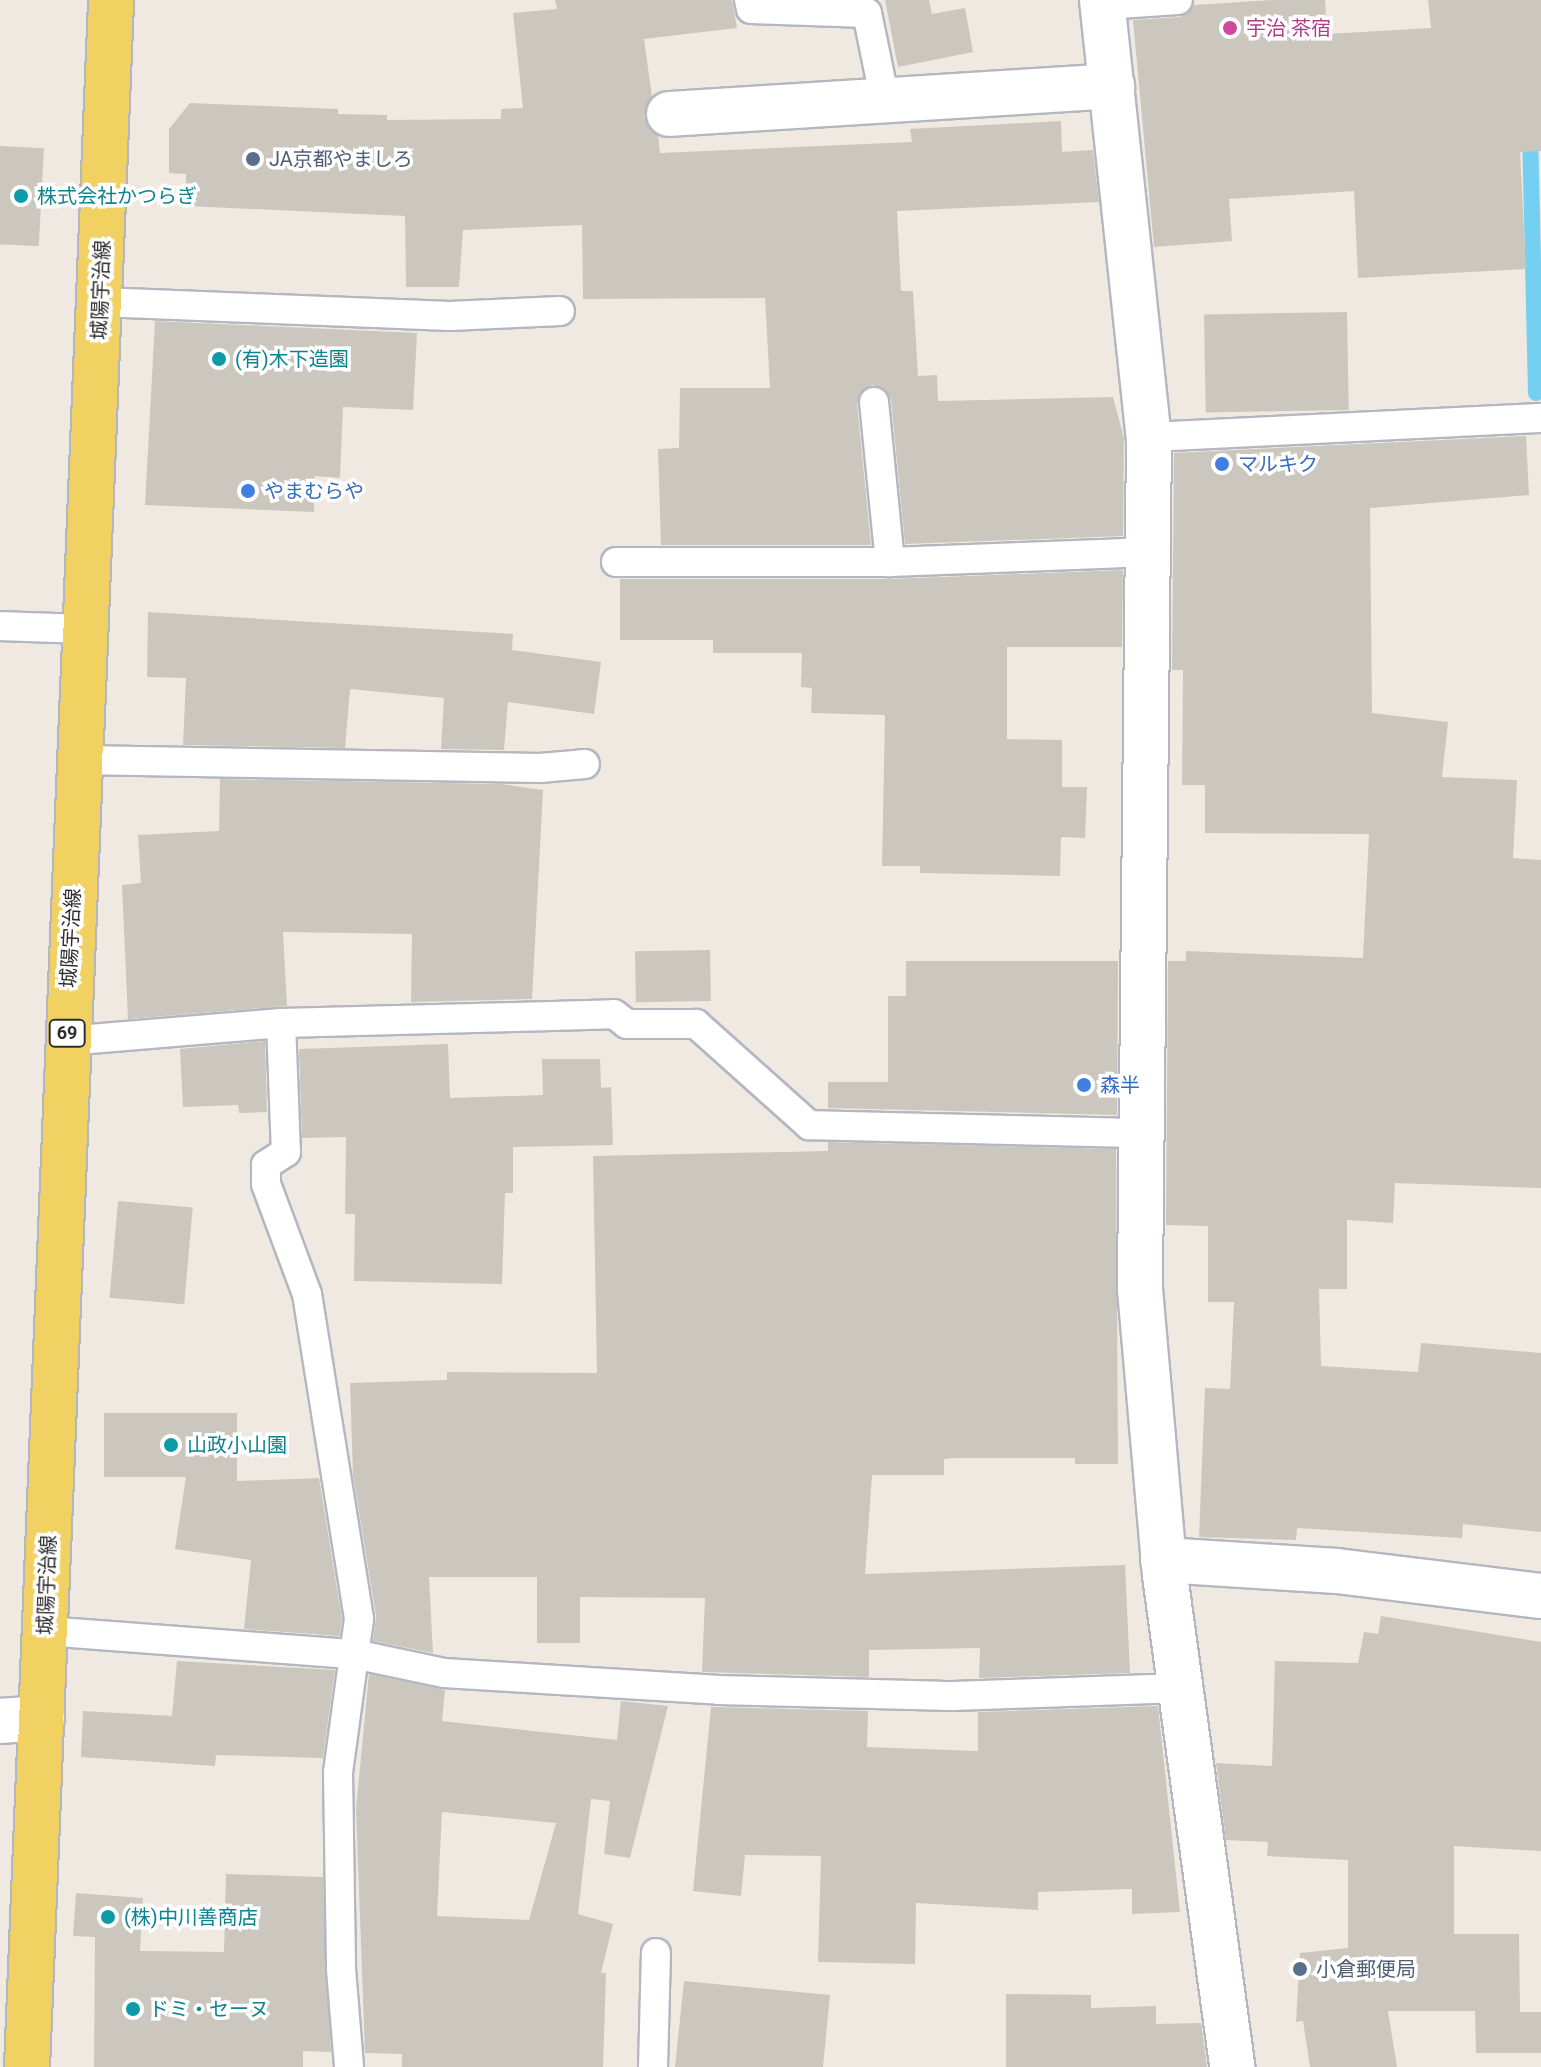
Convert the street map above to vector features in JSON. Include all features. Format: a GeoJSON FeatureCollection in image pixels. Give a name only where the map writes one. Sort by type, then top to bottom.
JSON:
{"type":"FeatureCollection","features":[{"type":"Feature","properties":{"kind":"main road","name":"城陽宇治線"},"geometry":{"type":"LineString","coordinates":[[18,2043],[21,1719],[45,1631],[66,1041],[111,0]]}},
{"type":"Feature","properties":{"kind":"street"},"geometry":{"type":"LineString","coordinates":[[1103,3],[1149,437],[1140,1289],[1163,1560],[1232,2067]]}},
{"type":"Feature","properties":{"kind":"street"},"geometry":{"type":"LineString","coordinates":[[669,114],[1112,86]]}},
{"type":"Feature","properties":{"kind":"street"},"geometry":{"type":"LineString","coordinates":[[1163,1560],[1337,1571],[1541,1596]]}},
{"type":"Feature","properties":{"kind":"lane"},"geometry":{"type":"LineString","coordinates":[[749,0],[751,9],[867,13],[885,101]]}},
{"type":"Feature","properties":{"kind":"lane"},"geometry":{"type":"LineString","coordinates":[[1103,3],[1178,0]]}},
{"type":"Feature","properties":{"kind":"lane"},"geometry":{"type":"LineString","coordinates":[[100,302],[450,316],[560,311]]}},
{"type":"Feature","properties":{"kind":"lane"},"geometry":{"type":"LineString","coordinates":[[874,402],[890,562]]}},
{"type":"Feature","properties":{"kind":"lane"},"geometry":{"type":"LineString","coordinates":[[1149,437],[1541,418]]}},
{"type":"Feature","properties":{"kind":"lane"},"geometry":{"type":"LineString","coordinates":[[616,562],[890,562],[1148,552]]}},
{"type":"Feature","properties":{"kind":"lane"},"geometry":{"type":"LineString","coordinates":[[0,626],[86,629]]}},
{"type":"Feature","properties":{"kind":"lane"},"geometry":{"type":"LineString","coordinates":[[80,760],[540,768],[585,764]]}},
{"type":"Feature","properties":{"kind":"lane"},"geometry":{"type":"LineString","coordinates":[[66,1041],[281,1023],[614,1014],[627,1024],[696,1024],[809,1125],[1140,1133]]}},
{"type":"Feature","properties":{"kind":"lane"},"geometry":{"type":"LineString","coordinates":[[281,1023],[286,1152],[266,1165],[266,1184],[307,1294],[359,1619],[338,1773],[341,1969],[349,2067]]}},
{"type":"Feature","properties":{"kind":"lane"},"geometry":{"type":"LineString","coordinates":[[45,1631],[354,1654],[444,1673],[719,1690],[953,1696],[1182,1688]]}},
{"type":"Feature","properties":{"kind":"lane"},"geometry":{"type":"LineString","coordinates":[[653,2067],[656,1953]]}},
{"type":"Feature","properties":{"kind":"building"},"geometry":{"type":"Polygon","coordinates":[[[555,0],[732,0],[737,28],[644,39],[652,97],[644,116],[658,136],[660,153],[912,142],[910,129],[1061,121],[1062,152],[1093,150],[1099,202],[897,211],[901,291],[913,291],[918,376],[937,375],[938,401],[1113,397],[1124,438],[1123,536],[905,544],[891,400],[887,392],[873,385],[864,389],[857,404],[871,545],[661,545],[658,449],[679,448],[680,388],[770,388],[765,298],[583,299],[582,225],[463,230],[459,287],[406,287],[405,216],[186,206],[186,174],[169,173],[169,129],[190,103],[338,109],[338,114],[387,115],[387,120],[501,119],[501,109],[523,108],[513,13],[557,9],[555,0]]]}},
{"type":"Feature","properties":{"kind":"building"},"geometry":{"type":"Polygon","coordinates":[[[885,0],[929,0],[932,14],[965,8],[973,52],[898,67],[885,0]]]}},
{"type":"Feature","properties":{"kind":"building"},"geometry":{"type":"Polygon","coordinates":[[[1325,0],[1327,34],[1431,28],[1428,0],[1541,0],[1541,151],[1520,152],[1526,269],[1358,278],[1354,191],[1229,199],[1232,241],[1154,247],[1133,20],[1180,17],[1194,5],[1325,0]]]}},
{"type":"Feature","properties":{"kind":"building","name":"株式会社かつらぎ"},"geometry":{"type":"Polygon","coordinates":[[[0,146],[44,148],[39,246],[0,244],[0,146]]]}},
{"type":"Feature","properties":{"kind":"building"},"geometry":{"type":"Polygon","coordinates":[[[1347,312],[1349,410],[1206,412],[1204,314],[1347,312]]]}},
{"type":"Feature","properties":{"kind":"building"},"geometry":{"type":"Polygon","coordinates":[[[155,321],[417,333],[413,410],[343,407],[340,478],[315,476],[314,512],[145,505],[155,321]]]}},
{"type":"Feature","properties":{"kind":"building"},"geometry":{"type":"Polygon","coordinates":[[[1526,436],[1529,495],[1370,508],[1372,713],[1448,722],[1442,777],[1517,780],[1513,858],[1541,860],[1541,1188],[1395,1183],[1393,1223],[1347,1220],[1347,1289],[1319,1289],[1321,1366],[1418,1372],[1421,1343],[1541,1353],[1541,1532],[1463,1524],[1462,1538],[1297,1528],[1296,1540],[1199,1537],[1205,1388],[1230,1389],[1234,1302],[1208,1302],[1208,1226],[1166,1225],[1168,961],[1186,961],[1186,951],[1363,958],[1369,834],[1205,833],[1205,785],[1182,785],[1183,670],[1172,670],[1174,453],[1526,436]]]}},
{"type":"Feature","properties":{"kind":"building"},"geometry":{"type":"Polygon","coordinates":[[[1123,570],[1122,647],[1007,647],[1007,739],[1062,740],[1062,787],[1087,787],[1085,838],[1061,837],[1060,876],[920,873],[920,866],[882,866],[885,715],[811,713],[812,688],[801,687],[802,653],[713,653],[713,640],[620,640],[620,579],[890,579],[1123,570]]]}},
{"type":"Feature","properties":{"kind":"building"},"geometry":{"type":"Polygon","coordinates":[[[148,612],[513,634],[512,650],[601,662],[594,714],[508,702],[504,750],[441,749],[444,698],[350,689],[345,748],[183,745],[186,678],[147,677],[148,612]]]}},
{"type":"Feature","properties":{"kind":"building"},"geometry":{"type":"Polygon","coordinates":[[[220,779],[501,784],[543,790],[532,999],[411,1002],[412,934],[283,932],[287,1006],[128,1019],[122,885],[141,883],[138,835],[219,831],[220,779]]]}},
{"type":"Feature","properties":{"kind":"building"},"geometry":{"type":"Polygon","coordinates":[[[710,950],[711,1001],[636,1002],[635,951],[710,950]]]}},
{"type":"Feature","properties":{"kind":"building"},"geometry":{"type":"Polygon","coordinates":[[[906,961],[1118,961],[1117,1115],[828,1108],[828,1082],[888,1082],[888,996],[906,996],[906,961]]]}},
{"type":"Feature","properties":{"kind":"building"},"geometry":{"type":"Polygon","coordinates":[[[265,1041],[267,1112],[239,1113],[238,1105],[183,1107],[180,1049],[265,1041]]]}},
{"type":"Feature","properties":{"kind":"building"},"geometry":{"type":"Polygon","coordinates":[[[448,1044],[450,1098],[543,1095],[542,1059],[600,1059],[601,1088],[611,1087],[613,1145],[513,1147],[513,1193],[505,1193],[502,1284],[354,1281],[355,1214],[345,1214],[346,1137],[302,1138],[299,1049],[448,1044]]]}},
{"type":"Feature","properties":{"kind":"building"},"geometry":{"type":"Polygon","coordinates":[[[828,1142],[1116,1149],[1118,1464],[1075,1464],[1075,1458],[956,1458],[944,1459],[944,1475],[872,1475],[865,1574],[1125,1565],[1130,1673],[979,1678],[980,1648],[869,1650],[869,1677],[702,1672],[705,1598],[580,1597],[580,1643],[537,1643],[537,1577],[429,1577],[433,1653],[373,1641],[376,1616],[353,1475],[350,1383],[447,1380],[447,1372],[597,1373],[593,1156],[828,1151],[828,1142]]]}},
{"type":"Feature","properties":{"kind":"building"},"geometry":{"type":"Polygon","coordinates":[[[118,1201],[193,1208],[184,1304],[110,1298],[118,1201]]]}},
{"type":"Feature","properties":{"kind":"building"},"geometry":{"type":"Polygon","coordinates":[[[104,1413],[237,1413],[237,1481],[319,1478],[342,1619],[340,1636],[244,1629],[251,1560],[175,1549],[186,1477],[104,1477],[104,1413]]]}},
{"type":"Feature","properties":{"kind":"building"},"geometry":{"type":"Polygon","coordinates":[[[1381,1616],[1541,1642],[1541,1851],[1454,1846],[1454,1934],[1519,1934],[1520,2012],[1541,2012],[1541,2053],[1476,2053],[1475,2011],[1388,2011],[1397,2067],[1310,2067],[1303,2021],[1296,2022],[1300,1953],[1348,1948],[1348,1860],[1267,1856],[1268,1842],[1226,1840],[1216,1763],[1272,1766],[1275,1661],[1358,1663],[1364,1632],[1378,1634],[1381,1616]]]}},
{"type":"Feature","properties":{"kind":"building"},"geometry":{"type":"Polygon","coordinates":[[[177,1661],[335,1670],[323,1758],[216,1755],[215,1766],[81,1757],[83,1711],[172,1716],[177,1661]]]}},
{"type":"Feature","properties":{"kind":"building"},"geometry":{"type":"Polygon","coordinates":[[[369,1674],[445,1690],[442,1721],[617,1740],[621,1701],[668,1706],[630,1858],[604,1854],[610,1801],[591,1799],[578,1914],[613,1924],[601,1973],[606,1973],[603,2067],[402,2067],[402,2054],[365,2053],[356,1809],[369,1674]],[[442,1812],[437,1916],[529,1920],[556,1823],[442,1812]]]}},
{"type":"Feature","properties":{"kind":"building"},"geometry":{"type":"Polygon","coordinates":[[[1158,1706],[1180,1912],[1132,1914],[1132,1889],[1038,1892],[1038,1910],[916,1903],[915,1964],[818,1962],[821,1856],[745,1855],[741,1896],[693,1891],[711,1707],[868,1711],[867,1747],[978,1751],[978,1712],[1158,1706]]]}},
{"type":"Feature","properties":{"kind":"building"},"geometry":{"type":"Polygon","coordinates":[[[226,1874],[323,1877],[331,2052],[303,2051],[303,2067],[94,2067],[95,1937],[73,1936],[76,1893],[143,1898],[140,1951],[224,1952],[226,1874]]]}},
{"type":"Feature","properties":{"kind":"building"},"geometry":{"type":"Polygon","coordinates":[[[684,1981],[830,1995],[823,2067],[675,2067],[684,1981]]]}},
{"type":"Feature","properties":{"kind":"building"},"geometry":{"type":"Polygon","coordinates":[[[1006,1994],[1091,1995],[1091,2008],[1156,2006],[1156,2024],[1201,2023],[1207,2067],[1006,2067],[1006,1994]]]}},
{"type":"Feature","properties":{"kind":"waterway"},"geometry":{"type":"LineString","coordinates":[[1530,130],[1536,393]]}},
{"type":"Feature","properties":{"kind":"place","name":"宇治 茶宿"},"geometry":{"type":"Point","coordinates":[1230,28]}},
{"type":"Feature","properties":{"kind":"place","name":"JA京都やましろ"},"geometry":{"type":"Point","coordinates":[253,159]}},
{"type":"Feature","properties":{"kind":"place","name":"株式会社かつらぎ"},"geometry":{"type":"Point","coordinates":[21,196]}},
{"type":"Feature","properties":{"kind":"place","name":"(有)木下造園"},"geometry":{"type":"Point","coordinates":[219,359]}},
{"type":"Feature","properties":{"kind":"place","name":"マルキク"},"geometry":{"type":"Point","coordinates":[1222,464]}},
{"type":"Feature","properties":{"kind":"place","name":"やまむらや"},"geometry":{"type":"Point","coordinates":[248,491]}},
{"type":"Feature","properties":{"kind":"place","name":"森半"},"geometry":{"type":"Point","coordinates":[1084,1085]}},
{"type":"Feature","properties":{"kind":"place","name":"山政小山園"},"geometry":{"type":"Point","coordinates":[171,1445]}},
{"type":"Feature","properties":{"kind":"place","name":"(株)中川善商店"},"geometry":{"type":"Point","coordinates":[108,1917]}},
{"type":"Feature","properties":{"kind":"place","name":"小倉郵便局"},"geometry":{"type":"Point","coordinates":[1300,1969]}},
{"type":"Feature","properties":{"kind":"place","name":"ドミ・セーヌ"},"geometry":{"type":"Point","coordinates":[133,2009]}}]}
